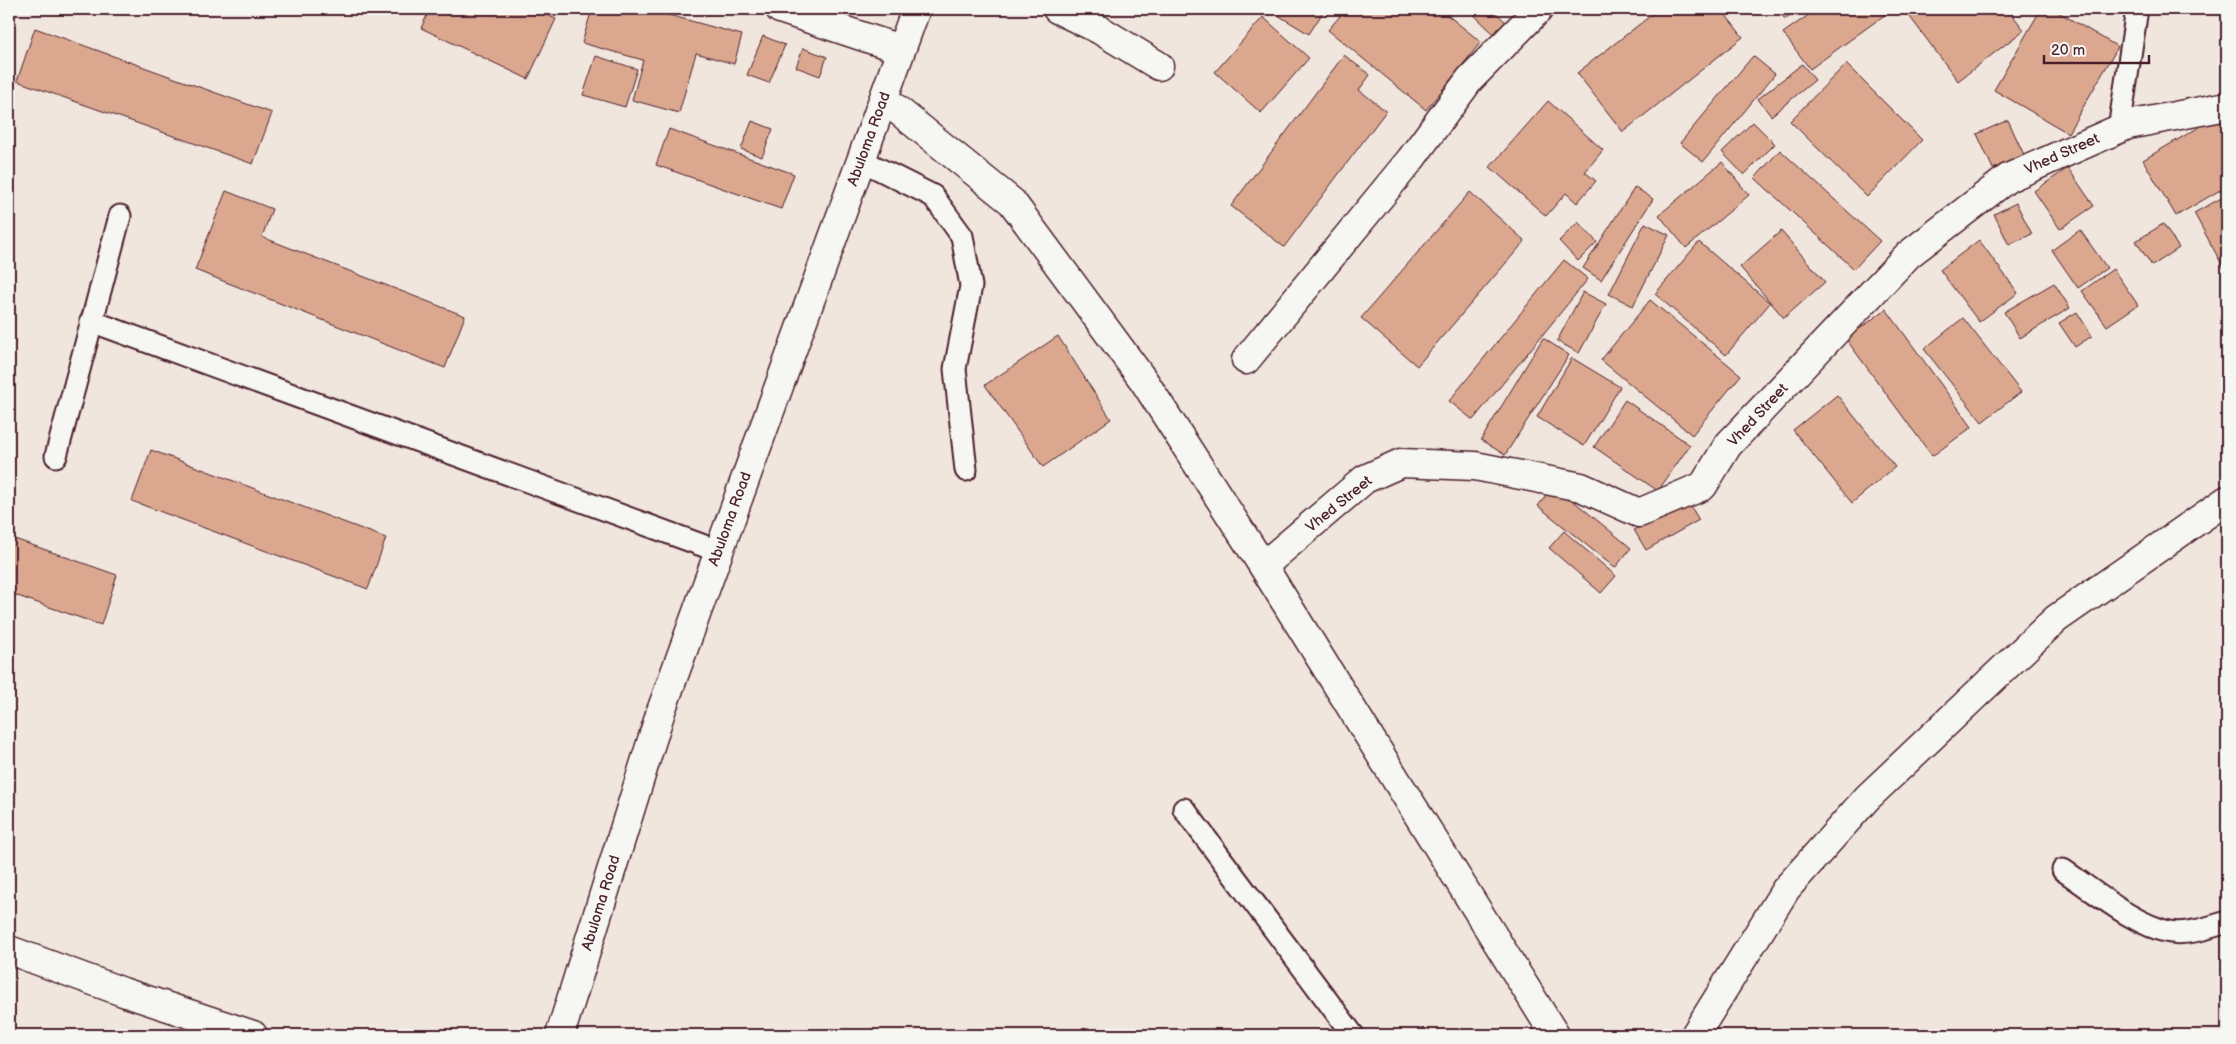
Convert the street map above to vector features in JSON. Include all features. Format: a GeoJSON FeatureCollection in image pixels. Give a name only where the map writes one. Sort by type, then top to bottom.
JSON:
{"type":"FeatureCollection","features":[{"type":"Feature","properties":{"kind":"street"},"geometry":{"type":"LineString","coordinates":[[780,9],[900,49]]}},
{"type":"Feature","properties":{"kind":"street","name":"Abuloma Road"},"geometry":{"type":"LineString","coordinates":[[560,1035],[661,712],[916,9]]}},
{"type":"Feature","properties":{"kind":"street"},"geometry":{"type":"LineString","coordinates":[[1057,9],[1100,30],[1159,66]]}},
{"type":"Feature","properties":{"kind":"street"},"geometry":{"type":"LineString","coordinates":[[1246,360],[1411,159],[1470,79],[1539,9]]}},
{"type":"Feature","properties":{"kind":"street"},"geometry":{"type":"LineString","coordinates":[[884,99],[1012,202],[1144,381],[1263,566],[1555,1035]]}},
{"type":"Feature","properties":{"kind":"street","name":"Vhed Street"},"geometry":{"type":"LineString","coordinates":[[1263,566],[1365,480],[1401,464],[1475,466],[1580,487],[1638,513],[1703,486],[1728,445],[1908,255],[2008,178],[2128,125],[2227,106]]}},
{"type":"Feature","properties":{"kind":"street"},"geometry":{"type":"LineString","coordinates":[[1695,1035],[1786,889],[1866,798],[2056,619],[2227,500]]}},
{"type":"Feature","properties":{"kind":"street"},"geometry":{"type":"LineString","coordinates":[[9,950],[123,992],[253,1035]]}},
{"type":"Feature","properties":{"kind":"lane"},"geometry":{"type":"LineString","coordinates":[[2119,129],[2137,9]]}},
{"type":"Feature","properties":{"kind":"lane"},"geometry":{"type":"LineString","coordinates":[[861,160],[933,196],[962,236],[971,286],[955,369],[966,470]]}},
{"type":"Feature","properties":{"kind":"lane"},"geometry":{"type":"LineString","coordinates":[[56,456],[120,216]]}},
{"type":"Feature","properties":{"kind":"lane"},"geometry":{"type":"LineString","coordinates":[[91,321],[718,551]]}},
{"type":"Feature","properties":{"kind":"lane"},"geometry":{"type":"LineString","coordinates":[[1184,809],[1344,1032]]}},
{"type":"Feature","properties":{"kind":"lane"},"geometry":{"type":"LineString","coordinates":[[2063,870],[2144,925],[2171,932],[2197,930],[2227,922]]}},
{"type":"Feature","properties":{"kind":"building"},"geometry":{"type":"Polygon","coordinates":[[[385,9],[398,9],[396,14],[385,9]]]}},
{"type":"Feature","properties":{"kind":"building"},"geometry":{"type":"Polygon","coordinates":[[[430,9],[533,9],[556,19],[528,79],[421,28],[430,9]]]}},
{"type":"Feature","properties":{"kind":"building"},"geometry":{"type":"Polygon","coordinates":[[[592,9],[647,9],[742,35],[734,64],[696,53],[679,113],[632,100],[643,60],[582,43],[592,9]]]}},
{"type":"Feature","properties":{"kind":"building"},"geometry":{"type":"Polygon","coordinates":[[[1268,9],[1325,9],[1309,34],[1268,9]]]}},
{"type":"Feature","properties":{"kind":"building"},"geometry":{"type":"Polygon","coordinates":[[[1346,9],[1440,9],[1481,42],[1426,110],[1328,30],[1346,9]]]}},
{"type":"Feature","properties":{"kind":"building"},"geometry":{"type":"Polygon","coordinates":[[[1472,9],[1492,9],[1512,28],[1500,40],[1470,11],[1472,9]]]}},
{"type":"Feature","properties":{"kind":"building"},"geometry":{"type":"Polygon","coordinates":[[[1659,9],[1721,9],[1743,37],[1623,132],[1577,73],[1659,9]]]}},
{"type":"Feature","properties":{"kind":"building"},"geometry":{"type":"Polygon","coordinates":[[[1777,9],[1798,9],[1785,19],[1777,9]]]}},
{"type":"Feature","properties":{"kind":"building"},"geometry":{"type":"Polygon","coordinates":[[[1817,9],[1893,9],[1810,69],[1783,33],[1817,9]]]}},
{"type":"Feature","properties":{"kind":"building"},"geometry":{"type":"Polygon","coordinates":[[[1920,9],[2008,9],[2024,30],[1958,81],[1910,17],[1920,9]]]}},
{"type":"Feature","properties":{"kind":"building"},"geometry":{"type":"Polygon","coordinates":[[[2041,9],[2053,9],[2118,47],[2068,133],[1994,90],[2041,9]]]}},
{"type":"Feature","properties":{"kind":"building"},"geometry":{"type":"Polygon","coordinates":[[[1263,17],[1309,58],[1261,113],[1215,72],[1263,17]]]}},
{"type":"Feature","properties":{"kind":"building"},"geometry":{"type":"Polygon","coordinates":[[[35,28],[272,113],[253,164],[17,81],[35,28]]]}},
{"type":"Feature","properties":{"kind":"building"},"geometry":{"type":"Polygon","coordinates":[[[763,36],[785,45],[769,83],[747,75],[763,36]]]}},
{"type":"Feature","properties":{"kind":"building"},"geometry":{"type":"Polygon","coordinates":[[[803,48],[827,57],[820,76],[796,67],[803,48]]]}},
{"type":"Feature","properties":{"kind":"building"},"geometry":{"type":"Polygon","coordinates":[[[1344,55],[1370,75],[1359,90],[1386,111],[1284,247],[1231,206],[1344,55]]]}},
{"type":"Feature","properties":{"kind":"building"},"geometry":{"type":"Polygon","coordinates":[[[596,56],[637,69],[625,107],[583,95],[596,56]]]}},
{"type":"Feature","properties":{"kind":"building"},"geometry":{"type":"Polygon","coordinates":[[[1753,56],[1775,74],[1703,162],[1680,143],[1753,56]]]}},
{"type":"Feature","properties":{"kind":"building"},"geometry":{"type":"Polygon","coordinates":[[[1802,64],[1815,80],[1771,116],[1758,99],[1802,64]]]}},
{"type":"Feature","properties":{"kind":"building"},"geometry":{"type":"Polygon","coordinates":[[[1846,64],[1922,140],[1867,197],[1790,121],[1846,64]]]}},
{"type":"Feature","properties":{"kind":"building"},"geometry":{"type":"Polygon","coordinates":[[[1548,101],[1603,150],[1585,172],[1596,181],[1577,203],[1566,193],[1546,216],[1490,167],[1548,101]]]}},
{"type":"Feature","properties":{"kind":"building"},"geometry":{"type":"Polygon","coordinates":[[[2225,112],[2227,115],[2227,186],[2176,216],[2143,160],[2225,112]]]}},
{"type":"Feature","properties":{"kind":"building"},"geometry":{"type":"Polygon","coordinates":[[[2008,120],[2024,155],[1993,169],[1977,134],[2008,120]]]}},
{"type":"Feature","properties":{"kind":"building"},"geometry":{"type":"Polygon","coordinates":[[[752,121],[773,129],[762,157],[741,149],[752,121]]]}},
{"type":"Feature","properties":{"kind":"building"},"geometry":{"type":"Polygon","coordinates":[[[1753,122],[1775,144],[1744,175],[1722,152],[1753,122]]]}},
{"type":"Feature","properties":{"kind":"building"},"geometry":{"type":"Polygon","coordinates":[[[669,129],[794,174],[781,209],[656,165],[669,129]]]}},
{"type":"Feature","properties":{"kind":"building"},"geometry":{"type":"Polygon","coordinates":[[[1780,150],[1880,241],[1854,269],[1755,178],[1780,150]]]}},
{"type":"Feature","properties":{"kind":"building"},"geometry":{"type":"Polygon","coordinates":[[[1722,162],[1749,195],[1686,248],[1659,215],[1722,162]]]}},
{"type":"Feature","properties":{"kind":"building"},"geometry":{"type":"Polygon","coordinates":[[[2068,168],[2094,206],[2060,229],[2034,191],[2068,168]]]}},
{"type":"Feature","properties":{"kind":"building"},"geometry":{"type":"Polygon","coordinates":[[[1635,187],[1653,199],[1601,280],[1583,268],[1635,187]]]}},
{"type":"Feature","properties":{"kind":"building"},"geometry":{"type":"Polygon","coordinates":[[[226,191],[272,209],[262,237],[465,316],[445,368],[195,270],[226,191]]]}},
{"type":"Feature","properties":{"kind":"building"},"geometry":{"type":"Polygon","coordinates":[[[1470,192],[1525,241],[1417,366],[1361,318],[1470,192]]]}},
{"type":"Feature","properties":{"kind":"building"},"geometry":{"type":"Polygon","coordinates":[[[2227,195],[2227,274],[2194,213],[2227,195]]]}},
{"type":"Feature","properties":{"kind":"building"},"geometry":{"type":"Polygon","coordinates":[[[2016,203],[2032,234],[2009,245],[1994,214],[2016,203]]]}},
{"type":"Feature","properties":{"kind":"building"},"geometry":{"type":"Polygon","coordinates":[[[1578,222],[1597,242],[1578,261],[1559,241],[1578,222]]]}},
{"type":"Feature","properties":{"kind":"building"},"geometry":{"type":"Polygon","coordinates":[[[1645,223],[1669,235],[1633,306],[1609,294],[1645,223]]]}},
{"type":"Feature","properties":{"kind":"building"},"geometry":{"type":"Polygon","coordinates":[[[2163,224],[2179,248],[2152,266],[2136,241],[2163,224]]]}},
{"type":"Feature","properties":{"kind":"building"},"geometry":{"type":"Polygon","coordinates":[[[2080,230],[2107,268],[2078,288],[2052,250],[2080,230]]]}},
{"type":"Feature","properties":{"kind":"building"},"geometry":{"type":"Polygon","coordinates":[[[1781,231],[1825,282],[1784,318],[1740,267],[1781,231]]]}},
{"type":"Feature","properties":{"kind":"building"},"geometry":{"type":"Polygon","coordinates":[[[1979,240],[2018,293],[1979,322],[1940,270],[1979,240]]]}},
{"type":"Feature","properties":{"kind":"building"},"geometry":{"type":"Polygon","coordinates":[[[1699,242],[1770,303],[1726,355],[1655,294],[1699,242]]]}},
{"type":"Feature","properties":{"kind":"building"},"geometry":{"type":"Polygon","coordinates":[[[1564,260],[1588,279],[1473,420],[1449,401],[1564,260]]]}},
{"type":"Feature","properties":{"kind":"building"},"geometry":{"type":"Polygon","coordinates":[[[2113,269],[2138,305],[2107,326],[2082,291],[2113,269]]]}},
{"type":"Feature","properties":{"kind":"building"},"geometry":{"type":"Polygon","coordinates":[[[2054,283],[2070,308],[2020,338],[2004,312],[2054,283]]]}},
{"type":"Feature","properties":{"kind":"building"},"geometry":{"type":"Polygon","coordinates":[[[1583,292],[1606,304],[1579,353],[1557,341],[1583,292]]]}},
{"type":"Feature","properties":{"kind":"building"},"geometry":{"type":"Polygon","coordinates":[[[1650,300],[1741,375],[1692,435],[1601,360],[1650,300]]]}},
{"type":"Feature","properties":{"kind":"building"},"geometry":{"type":"Polygon","coordinates":[[[1886,309],[1972,427],[1932,456],[1846,339],[1886,309]]]}},
{"type":"Feature","properties":{"kind":"building"},"geometry":{"type":"Polygon","coordinates":[[[2077,312],[2092,336],[2075,347],[2059,323],[2077,312]]]}},
{"type":"Feature","properties":{"kind":"building"},"geometry":{"type":"Polygon","coordinates":[[[1963,318],[2021,392],[1982,422],[1924,349],[1963,318]]]}},
{"type":"Feature","properties":{"kind":"building"},"geometry":{"type":"Polygon","coordinates":[[[1058,336],[1111,419],[1043,467],[985,385],[1058,336]]]}},
{"type":"Feature","properties":{"kind":"building"},"geometry":{"type":"Polygon","coordinates":[[[1543,338],[1569,355],[1505,455],[1481,440],[1543,338]]]}},
{"type":"Feature","properties":{"kind":"building"},"geometry":{"type":"Polygon","coordinates":[[[1572,358],[1620,387],[1584,446],[1537,417],[1572,358]]]}},
{"type":"Feature","properties":{"kind":"building"},"geometry":{"type":"Polygon","coordinates":[[[1837,395],[1895,467],[1852,503],[1793,430],[1837,395]]]}},
{"type":"Feature","properties":{"kind":"building"},"geometry":{"type":"Polygon","coordinates":[[[1625,400],[1690,445],[1658,491],[1594,447],[1625,400]]]}},
{"type":"Feature","properties":{"kind":"building"},"geometry":{"type":"Polygon","coordinates":[[[151,450],[386,538],[368,589],[132,501],[151,450]]]}},
{"type":"Feature","properties":{"kind":"building"},"geometry":{"type":"Polygon","coordinates":[[[1554,485],[1631,548],[1615,568],[1538,506],[1554,485]]]}},
{"type":"Feature","properties":{"kind":"building"},"geometry":{"type":"Polygon","coordinates":[[[1687,500],[1699,520],[1646,550],[1634,530],[1687,500]]]}},
{"type":"Feature","properties":{"kind":"building"},"geometry":{"type":"Polygon","coordinates":[[[1564,531],[1616,576],[1601,593],[1549,548],[1564,531]]]}},
{"type":"Feature","properties":{"kind":"building"},"geometry":{"type":"Polygon","coordinates":[[[9,537],[117,575],[101,625],[9,593],[9,537]]]}}]}
